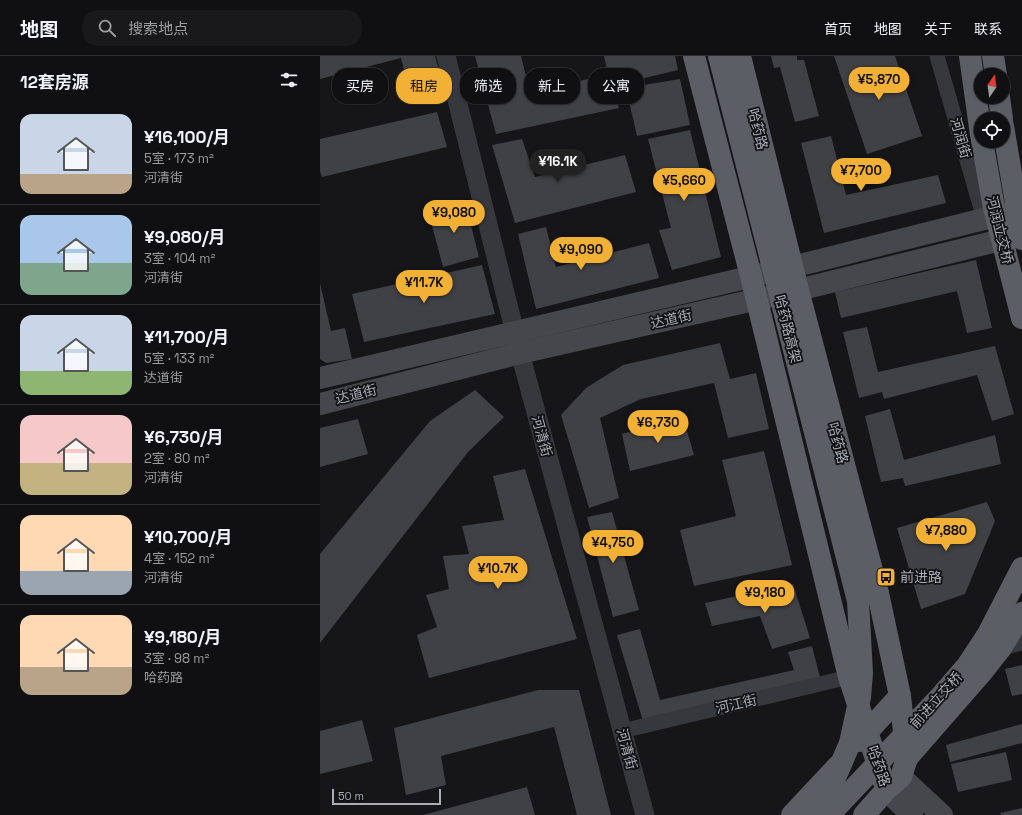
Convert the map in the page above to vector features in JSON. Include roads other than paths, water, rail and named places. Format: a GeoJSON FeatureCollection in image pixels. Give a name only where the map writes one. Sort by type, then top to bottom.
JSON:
{"type":"FeatureCollection","features":[{"type":"Feature","properties":{"kind":"highway","name":"哈药路"},"geometry":{"type":"LineString","coordinates":[[694,56],[751,276],[849,677],[867,731],[898,775]]}},
{"type":"Feature","properties":{"kind":"highway","name":"哈药路高架"},"geometry":{"type":"LineString","coordinates":[[719,56],[858,601],[862,673],[860,698],[850,743],[832,785],[814,815]]}},
{"type":"Feature","properties":{"kind":"highway","name":"哈药路"},"geometry":{"type":"LineString","coordinates":[[740,56],[792,267],[878,593],[900,696],[898,775]]}},
{"type":"Feature","properties":{"kind":"highway"},"geometry":{"type":"LineString","coordinates":[[970,56],[978,112]]}},
{"type":"Feature","properties":{"kind":"highway"},"geometry":{"type":"LineString","coordinates":[[993,56],[995,68]]}},
{"type":"Feature","properties":{"kind":"highway","name":"河润立交桥"},"geometry":{"type":"LineString","coordinates":[[983,148],[994,208],[1022,318]]}},
{"type":"Feature","properties":{"kind":"highway"},"geometry":{"type":"LineString","coordinates":[[1007,148],[1019,209],[1022,239]]}},
{"type":"Feature","properties":{"kind":"highway","name":"前进立交桥"},"geometry":{"type":"LineString","coordinates":[[829,815],[941,696],[967,666],[988,634],[1022,568]]}},
{"type":"Feature","properties":{"kind":"highway"},"geometry":{"type":"LineString","coordinates":[[864,815],[982,672],[1000,648],[1022,613]]}},
{"type":"Feature","properties":{"kind":"highway"},"geometry":{"type":"LineString","coordinates":[[792,815],[900,696]]}},
{"type":"Feature","properties":{"kind":"main road"},"geometry":{"type":"LineString","coordinates":[[320,378],[792,267],[1019,209]]}},
{"type":"Feature","properties":{"kind":"main road","name":"达道街"},"geometry":{"type":"LineString","coordinates":[[320,404],[520,353],[756,300],[1022,235]]}},
{"type":"Feature","properties":{"kind":"main road","name":"哈药路"},"geometry":{"type":"LineString","coordinates":[[898,775],[912,815]]}},
{"type":"Feature","properties":{"kind":"main road","name":"哈药路"},"geometry":{"type":"LineString","coordinates":[[898,775],[942,815]]}},
{"type":"Feature","properties":{"kind":"street","name":"河清街"},"geometry":{"type":"LineString","coordinates":[[446,56],[520,353],[645,815]]}},
{"type":"Feature","properties":{"kind":"street","name":"河润街"},"geometry":{"type":"LineString","coordinates":[[938,56],[984,219]]}},
{"type":"Feature","properties":{"kind":"street"},"geometry":{"type":"LineString","coordinates":[[1000,648],[1022,643]]}},
{"type":"Feature","properties":{"kind":"street","name":"河江街"},"geometry":{"type":"LineString","coordinates":[[622,731],[849,677]]}},
{"type":"Feature","properties":{"kind":"place","name":"前进路"},"geometry":{"type":"Point","coordinates":[886,577]}}]}
